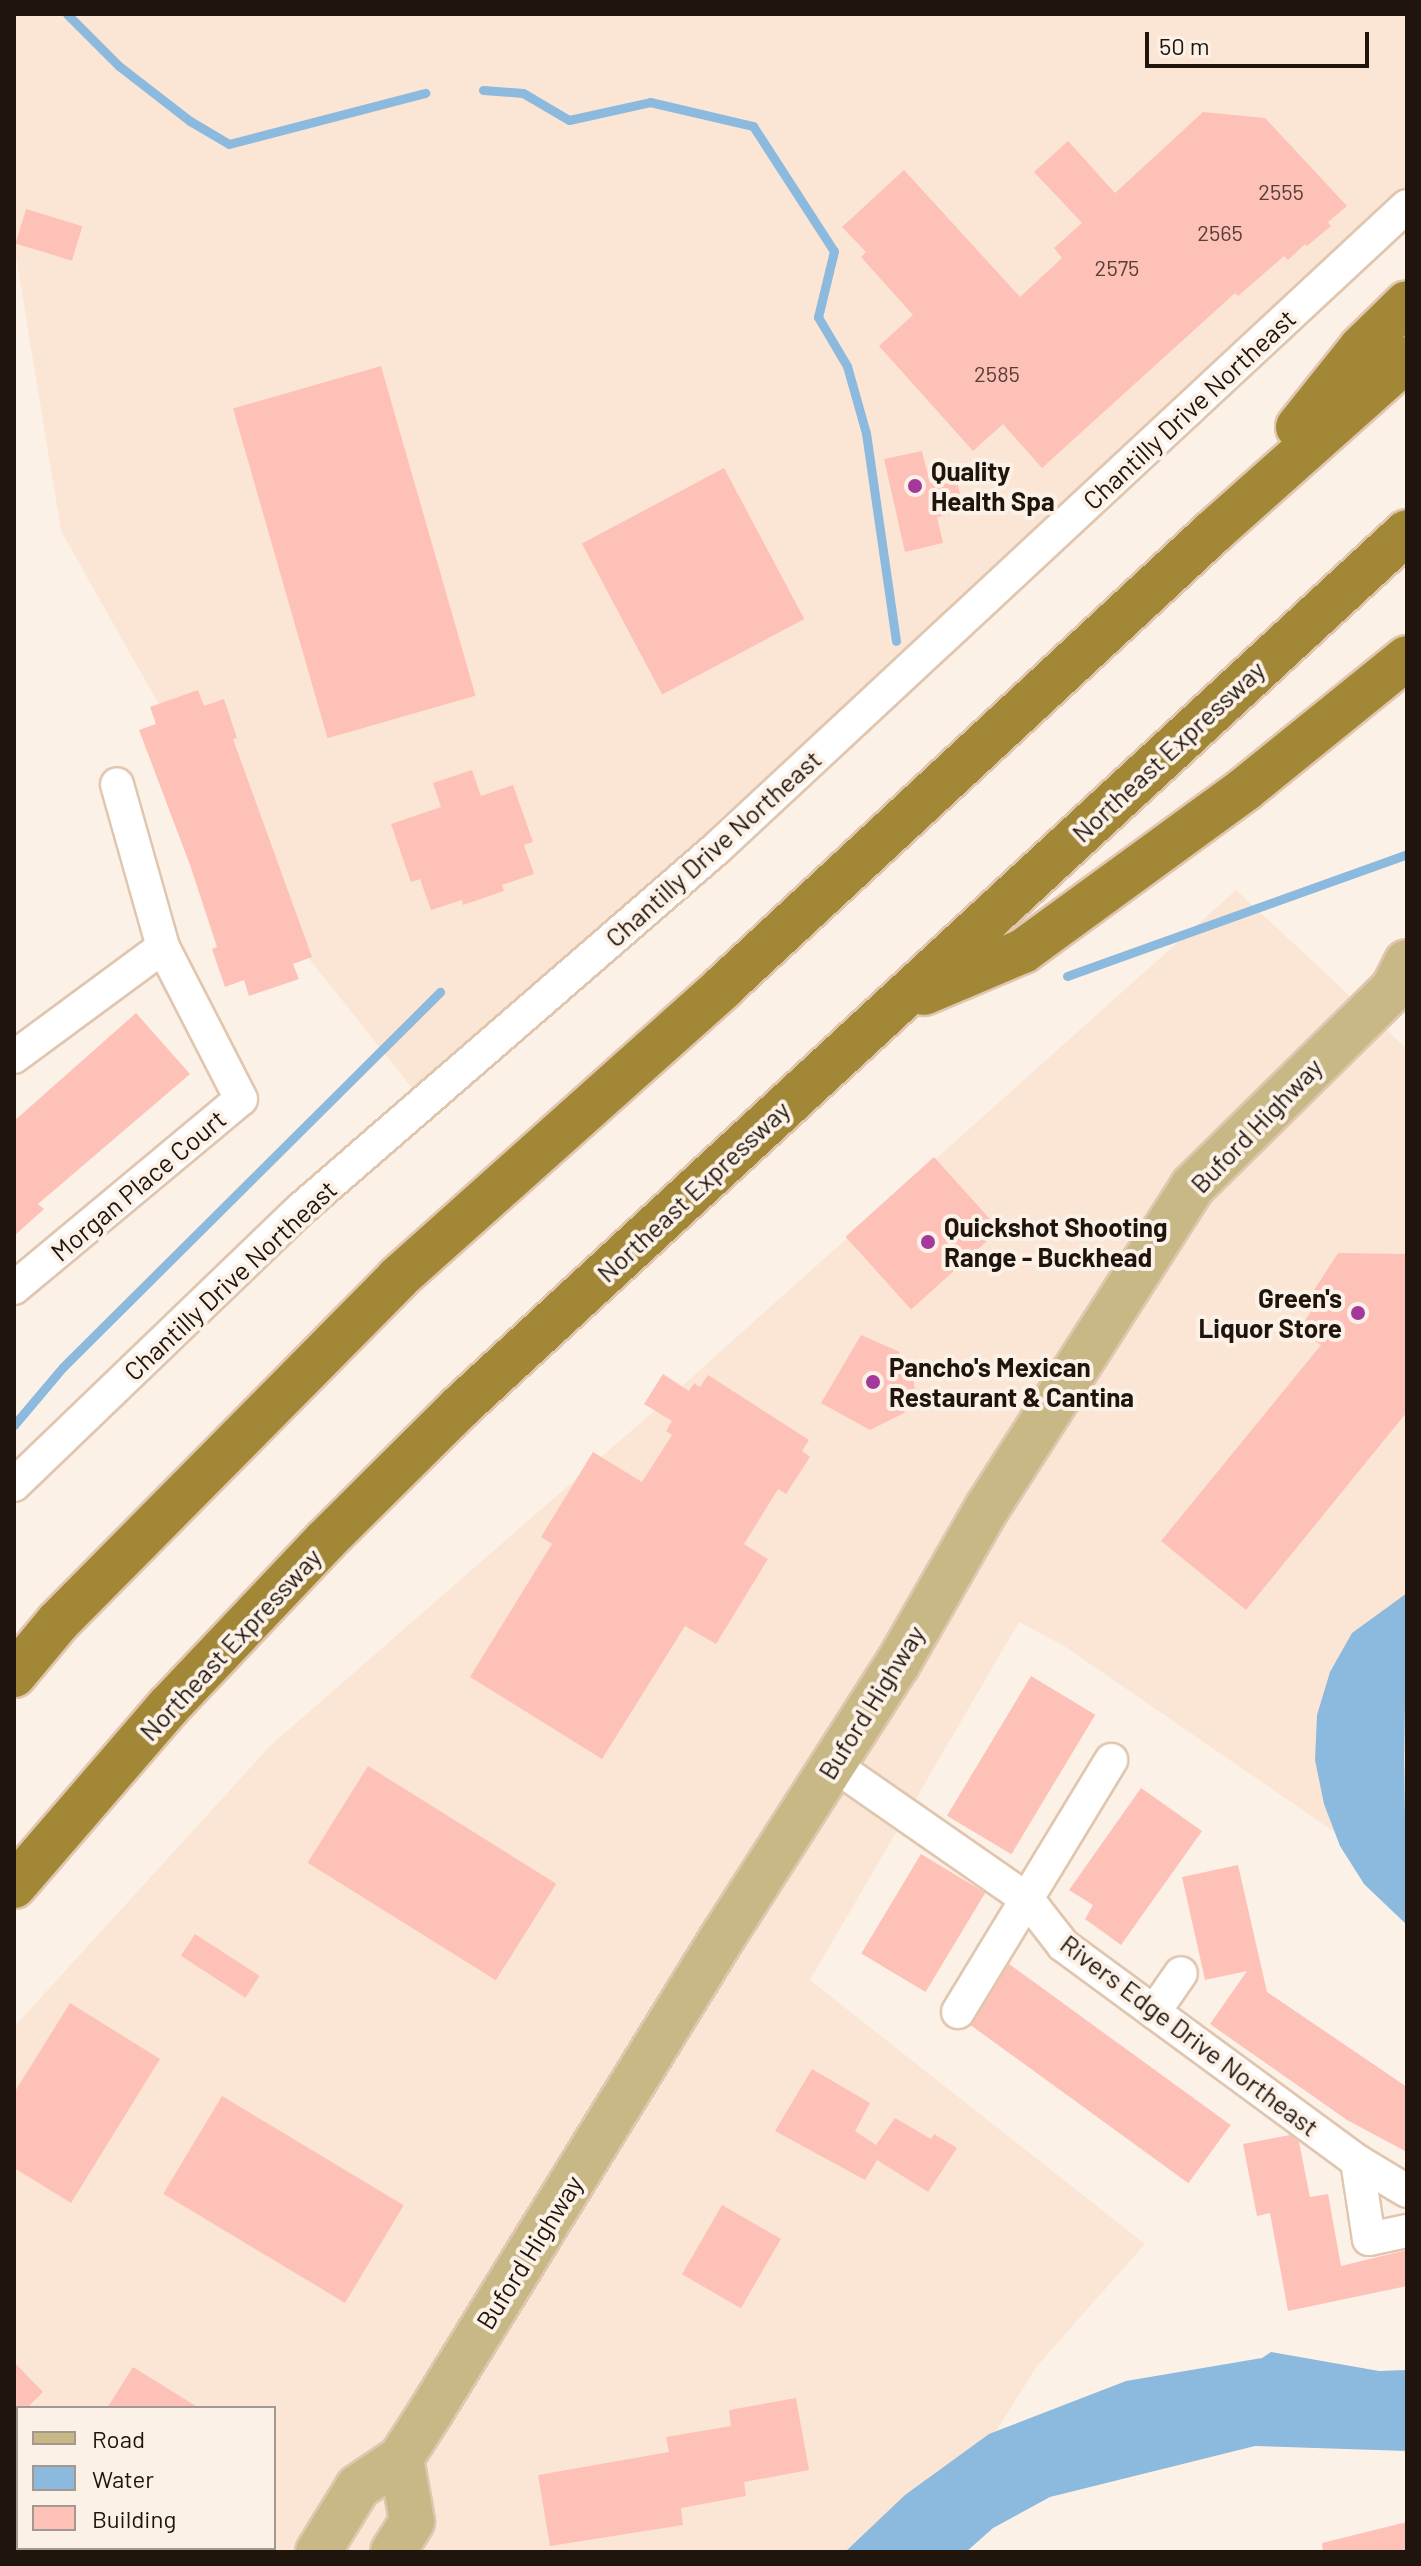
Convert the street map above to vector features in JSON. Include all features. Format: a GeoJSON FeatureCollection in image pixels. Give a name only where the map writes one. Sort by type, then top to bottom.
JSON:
{"type":"FeatureCollection","features":[{"type":"Feature","properties":{"kind":"highway"},"geometry":{"type":"LineString","coordinates":[[1213,532],[1361,348],[1407,303]]}},
{"type":"Feature","properties":{"kind":"highway"},"geometry":{"type":"LineString","coordinates":[[14,1675],[58,1622],[398,1278],[723,987],[1213,532],[1407,359]]}},
{"type":"Feature","properties":{"kind":"highway","name":"Northeast Expressway"},"geometry":{"type":"LineString","coordinates":[[14,1886],[169,1706],[348,1518],[460,1407],[1407,532]]}},
{"type":"Feature","properties":{"kind":"highway"},"geometry":{"type":"LineString","coordinates":[[896,1005],[1023,951],[1245,789],[1407,658]]}},
{"type":"Feature","properties":{"kind":"main road","name":"Buford Highway"},"geometry":{"type":"LineString","coordinates":[[318,2552],[358,2487],[401,2458],[897,1665],[987,1508],[1192,1187],[1402,980]]}},
{"type":"Feature","properties":{"kind":"main road"},"geometry":{"type":"LineString","coordinates":[[393,2552],[412,2521],[401,2458]]}},
{"type":"Feature","properties":{"kind":"street","name":"Chantilly Drive Northeast"},"geometry":{"type":"LineString","coordinates":[[14,1485],[301,1209],[717,848],[1407,206]]}},
{"type":"Feature","properties":{"kind":"street","name":"Morgan Place Court"},"geometry":{"type":"LineString","coordinates":[[14,1288],[241,1099],[163,947],[117,784]]}},
{"type":"Feature","properties":{"kind":"street"},"geometry":{"type":"LineString","coordinates":[[14,1057],[163,947]]}},
{"type":"Feature","properties":{"kind":"street"},"geometry":{"type":"LineString","coordinates":[[958,2012],[1111,1760]]}},
{"type":"Feature","properties":{"kind":"street","name":"Rivers Edge Drive Northeast"},"geometry":{"type":"LineString","coordinates":[[834,1765],[1028,1900],[1063,1945],[1357,2161],[1407,2191]]}},
{"type":"Feature","properties":{"kind":"street"},"geometry":{"type":"LineString","coordinates":[[1154,2012],[1181,1973]]}},
{"type":"Feature","properties":{"kind":"street"},"geometry":{"type":"LineString","coordinates":[[1357,2161],[1369,2239],[1407,2231]]}},
{"type":"Feature","properties":{"kind":"shaded area"},"geometry":{"type":"Polygon","coordinates":[[[14,14],[1407,14],[1407,224],[428,1108],[286,930],[61,531],[14,244],[14,14]]]}},
{"type":"Feature","properties":{"kind":"shaded area"},"geometry":{"type":"Polygon","coordinates":[[[1236,890],[1407,1049],[1407,1780],[1362,1851],[1064,1646],[1019,1622],[810,1980],[1145,2244],[1037,2366],[920,2552],[14,2552],[14,2027],[271,1745],[663,1403],[1236,890]]]}},
{"type":"Feature","properties":{"kind":"water"},"geometry":{"type":"Polygon","coordinates":[[[1407,1593],[1404,1759],[1407,1925],[1364,1884],[1340,1846],[1324,1804],[1315,1760],[1317,1715],[1330,1672],[1352,1633],[1407,1593]]]}},
{"type":"Feature","properties":{"kind":"water"},"geometry":{"type":"Polygon","coordinates":[[[1271,2352],[1379,2371],[1407,2370],[1407,2451],[1255,2446],[1050,2497],[993,2528],[966,2552],[845,2552],[905,2495],[989,2434],[1126,2381],[1262,2358],[1271,2352]]]}},
{"type":"Feature","properties":{"kind":"building"},"geometry":{"type":"Polygon","coordinates":[[[1203,112],[1265,118],[1347,206],[1328,222],[1331,226],[1307,246],[1305,244],[1288,260],[1284,256],[1238,296],[1235,293],[1042,468],[1003,424],[973,451],[879,346],[913,315],[861,257],[866,252],[842,227],[904,170],[1020,297],[1062,258],[1054,248],[1082,223],[1034,172],[1068,141],[1115,193],[1203,112]]]}},
{"type":"Feature","properties":{"kind":"building"},"geometry":{"type":"Polygon","coordinates":[[[26,209],[82,226],[72,261],[15,243],[26,209]]]}},
{"type":"Feature","properties":{"kind":"building"},"geometry":{"type":"Polygon","coordinates":[[[381,366],[476,696],[328,738],[233,408],[381,366]]]}},
{"type":"Feature","properties":{"kind":"building"},"geometry":{"type":"Polygon","coordinates":[[[922,451],[930,483],[956,477],[964,511],[937,517],[943,543],[905,552],[884,459],[922,451]]]}},
{"type":"Feature","properties":{"kind":"building"},"geometry":{"type":"Polygon","coordinates":[[[724,468],[804,619],[662,695],[582,544],[724,468]]]}},
{"type":"Feature","properties":{"kind":"building"},"geometry":{"type":"Polygon","coordinates":[[[198,690],[204,706],[224,699],[237,738],[233,739],[312,957],[293,964],[299,979],[249,996],[244,980],[225,987],[212,949],[217,947],[190,865],[139,730],[156,724],[150,707],[198,690]]]}},
{"type":"Feature","properties":{"kind":"building"},"geometry":{"type":"Polygon","coordinates":[[[472,770],[481,796],[513,785],[533,842],[524,845],[534,874],[502,885],[504,891],[463,905],[462,900],[431,910],[420,879],[411,882],[391,824],[441,807],[433,783],[472,770]]]}},
{"type":"Feature","properties":{"kind":"building"},"geometry":{"type":"Polygon","coordinates":[[[136,1013],[190,1074],[38,1204],[44,1209],[14,1236],[14,1121],[136,1013]]]}},
{"type":"Feature","properties":{"kind":"building"},"geometry":{"type":"Polygon","coordinates":[[[934,1157],[1000,1230],[911,1309],[846,1237],[934,1157]]]}},
{"type":"Feature","properties":{"kind":"building"},"geometry":{"type":"Polygon","coordinates":[[[1338,1253],[1407,1254],[1407,1412],[1246,1610],[1161,1541],[1321,1345],[1299,1331],[1321,1295],[1314,1290],[1338,1253]]]}},
{"type":"Feature","properties":{"kind":"building"},"geometry":{"type":"Polygon","coordinates":[[[861,1335],[900,1352],[896,1361],[913,1370],[915,1395],[904,1413],[870,1430],[821,1403],[861,1335]]]}},
{"type":"Feature","properties":{"kind":"building"},"geometry":{"type":"Polygon","coordinates":[[[663,1374],[689,1391],[694,1383],[700,1387],[708,1375],[809,1440],[802,1451],[810,1457],[786,1494],[778,1489],[744,1544],[768,1559],[716,1644],[685,1626],[602,1759],[470,1677],[552,1544],[541,1537],[593,1452],[642,1482],[672,1435],[666,1431],[672,1421],[644,1404],[663,1374]]]}},
{"type":"Feature","properties":{"kind":"building"},"geometry":{"type":"Polygon","coordinates":[[[1031,1676],[1095,1715],[1011,1854],[947,1816],[1031,1676]]]}},
{"type":"Feature","properties":{"kind":"building"},"geometry":{"type":"Polygon","coordinates":[[[368,1766],[556,1884],[496,1980],[308,1863],[368,1766]]]}},
{"type":"Feature","properties":{"kind":"building"},"geometry":{"type":"Polygon","coordinates":[[[1141,1788],[1202,1831],[1121,1945],[1085,1919],[1093,1905],[1069,1890],[1141,1788]]]}},
{"type":"Feature","properties":{"kind":"building"},"geometry":{"type":"Polygon","coordinates":[[[921,1854],[985,1893],[926,1992],[861,1953],[921,1854]]]}},
{"type":"Feature","properties":{"kind":"building"},"geometry":{"type":"Polygon","coordinates":[[[1238,1865],[1267,1992],[1407,2087],[1407,2152],[1347,2120],[1210,2024],[1247,1971],[1205,1980],[1182,1877],[1238,1865]]]}},
{"type":"Feature","properties":{"kind":"building"},"geometry":{"type":"Polygon","coordinates":[[[195,1934],[260,1976],[245,1998],[181,1956],[195,1934]]]}},
{"type":"Feature","properties":{"kind":"building"},"geometry":{"type":"Polygon","coordinates":[[[1009,1964],[1231,2125],[1188,2183],[967,2022],[1009,1964]]]}},
{"type":"Feature","properties":{"kind":"building"},"geometry":{"type":"Polygon","coordinates":[[[70,2003],[160,2059],[71,2203],[14,2168],[14,2093],[70,2003]]]}},
{"type":"Feature","properties":{"kind":"building"},"geometry":{"type":"Polygon","coordinates":[[[812,2069],[870,2103],[855,2131],[876,2145],[895,2118],[931,2139],[934,2134],[957,2148],[928,2192],[877,2160],[865,2180],[775,2131],[812,2069]]]}},
{"type":"Feature","properties":{"kind":"building"},"geometry":{"type":"Polygon","coordinates":[[[222,2096],[404,2205],[345,2303],[163,2194],[222,2096]]]}},
{"type":"Feature","properties":{"kind":"building"},"geometry":{"type":"Polygon","coordinates":[[[1290,2135],[1299,2142],[1310,2197],[1328,2194],[1341,2266],[1407,2250],[1407,2286],[1288,2311],[1270,2213],[1257,2216],[1243,2144],[1290,2135]]]}},
{"type":"Feature","properties":{"kind":"building"},"geometry":{"type":"Polygon","coordinates":[[[722,2205],[781,2239],[741,2308],[682,2274],[722,2205]]]}},
{"type":"Feature","properties":{"kind":"building"},"geometry":{"type":"Polygon","coordinates":[[[14,2362],[43,2392],[29,2406],[16,2406],[14,2421],[14,2362]]]}},
{"type":"Feature","properties":{"kind":"building"},"geometry":{"type":"Polygon","coordinates":[[[133,2367],[196,2406],[108,2406],[133,2367]]]}},
{"type":"Feature","properties":{"kind":"building"},"geometry":{"type":"Polygon","coordinates":[[[796,2398],[809,2470],[744,2482],[746,2496],[681,2508],[683,2525],[550,2546],[538,2475],[669,2452],[666,2437],[731,2426],[729,2410],[796,2398]]]}},
{"type":"Feature","properties":{"kind":"building"},"geometry":{"type":"Polygon","coordinates":[[[1407,2522],[1407,2552],[1323,2552],[1322,2543],[1407,2522]]]}},
{"type":"Feature","properties":{"kind":"waterway"},"geometry":{"type":"LineString","coordinates":[[67,14],[119,66],[190,121],[229,144],[425,93]]}},
{"type":"Feature","properties":{"kind":"waterway"},"geometry":{"type":"LineString","coordinates":[[483,90],[523,93],[569,120],[650,102],[753,126],[834,251],[818,317],[847,366],[866,433],[896,641]]}},
{"type":"Feature","properties":{"kind":"waterway"},"geometry":{"type":"LineString","coordinates":[[1067,976],[1407,854]]}},
{"type":"Feature","properties":{"kind":"waterway"},"geometry":{"type":"LineString","coordinates":[[14,1425],[63,1367],[440,992]]}},
{"type":"Feature","properties":{"kind":"place","name":"Quality Health Spa"},"geometry":{"type":"Point","coordinates":[915,486]}},
{"type":"Feature","properties":{"kind":"place","name":"Quickshot Shooting Range - Buckhead"},"geometry":{"type":"Point","coordinates":[928,1242]}},
{"type":"Feature","properties":{"kind":"place","name":"Green's Liquor Store"},"geometry":{"type":"Point","coordinates":[1358,1313]}},
{"type":"Feature","properties":{"kind":"place","name":"Pancho's Mexican Restaurant & Cantina"},"geometry":{"type":"Point","coordinates":[873,1382]}}]}
